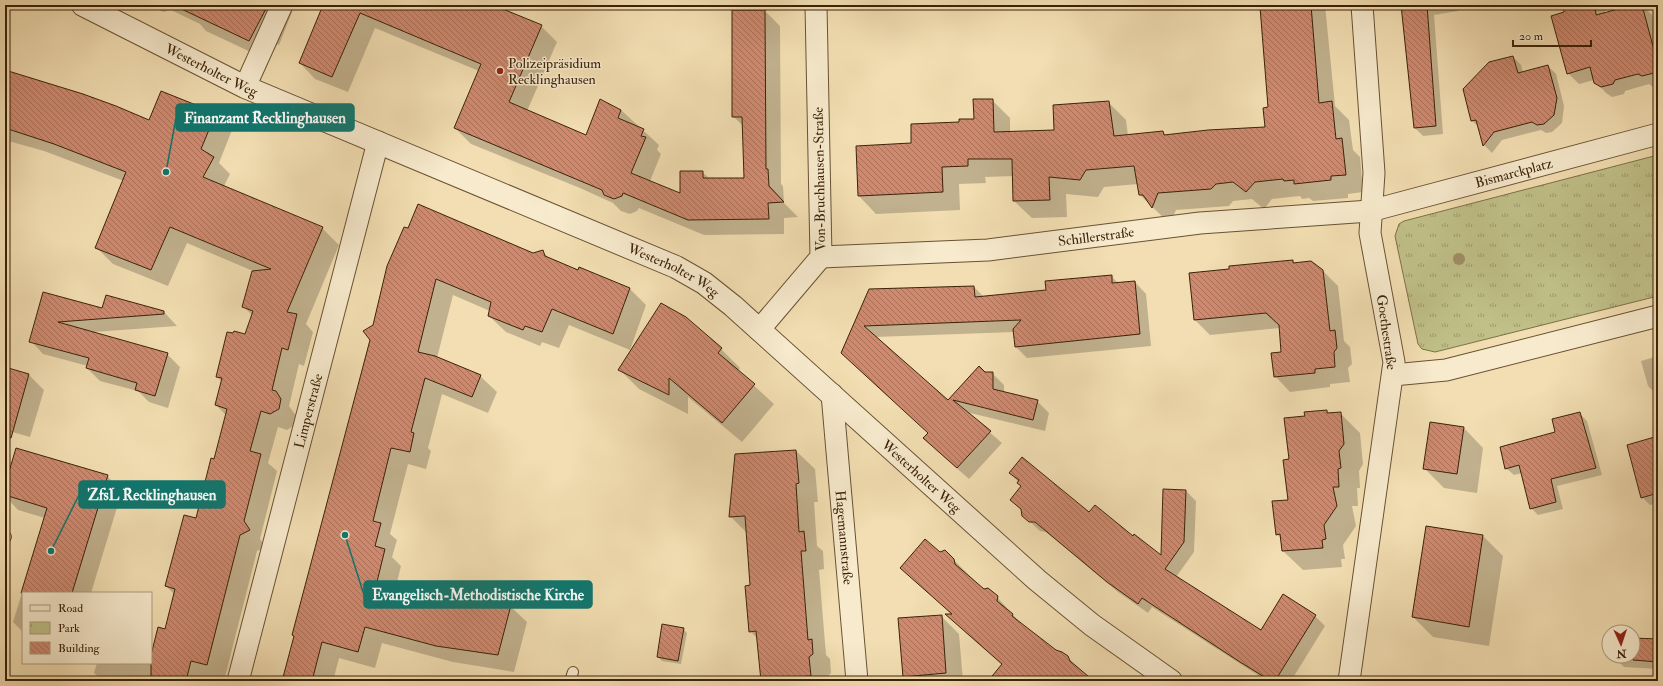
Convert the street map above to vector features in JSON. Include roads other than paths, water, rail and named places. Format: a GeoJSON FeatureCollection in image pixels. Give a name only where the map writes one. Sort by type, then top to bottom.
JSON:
{"type":"FeatureCollection","features":[{"type":"Feature","properties":{"kind":"street","name":"Westerholter Weg"},"geometry":{"type":"LineString","coordinates":[[83,5],[245,87],[676,267],[704,283],[832,394],[1037,580],[1092,626],[1171,681]]}},
{"type":"Feature","properties":{"kind":"street"},"geometry":{"type":"LineString","coordinates":[[245,87],[282,5]]}},
{"type":"Feature","properties":{"kind":"street","name":"Von-Bruchhausen-Straße"},"geometry":{"type":"LineString","coordinates":[[759,330],[821,257],[816,5]]}},
{"type":"Feature","properties":{"kind":"street","name":"Goethestraße"},"geometry":{"type":"LineString","coordinates":[[1349,681],[1394,362],[1370,233],[1370,211],[1374,173],[1362,5]]}},
{"type":"Feature","properties":{"kind":"street","name":"Bismarckplatz"},"geometry":{"type":"LineString","coordinates":[[1370,211],[1658,134]]}},
{"type":"Feature","properties":{"kind":"street","name":"Limperstraße"},"geometry":{"type":"LineString","coordinates":[[238,681],[378,142]]}},
{"type":"Feature","properties":{"kind":"street","name":"Schillerstraße"},"geometry":{"type":"LineString","coordinates":[[821,257],[988,250],[1200,223],[1370,211]]}},
{"type":"Feature","properties":{"kind":"street"},"geometry":{"type":"LineString","coordinates":[[1393,375],[1446,370],[1658,316]]}},
{"type":"Feature","properties":{"kind":"street","name":"Hagemannstraße"},"geometry":{"type":"LineString","coordinates":[[832,394],[857,681]]}},
{"type":"Feature","properties":{"kind":"place","name":"Polizeipräsidium Recklinghausen"},"geometry":{"type":"Point","coordinates":[500,71]}},
{"type":"Feature","properties":{"kind":"place","name":"Finanzamt Recklinghausen"},"geometry":{"type":"Point","coordinates":[166,172]}},
{"type":"Feature","properties":{"kind":"place","name":"Evangelisch-Methodistische Kirche"},"geometry":{"type":"Point","coordinates":[345,535]}},
{"type":"Feature","properties":{"kind":"place","name":"ZfsL Recklinghausen"},"geometry":{"type":"Point","coordinates":[51,551]}}]}
